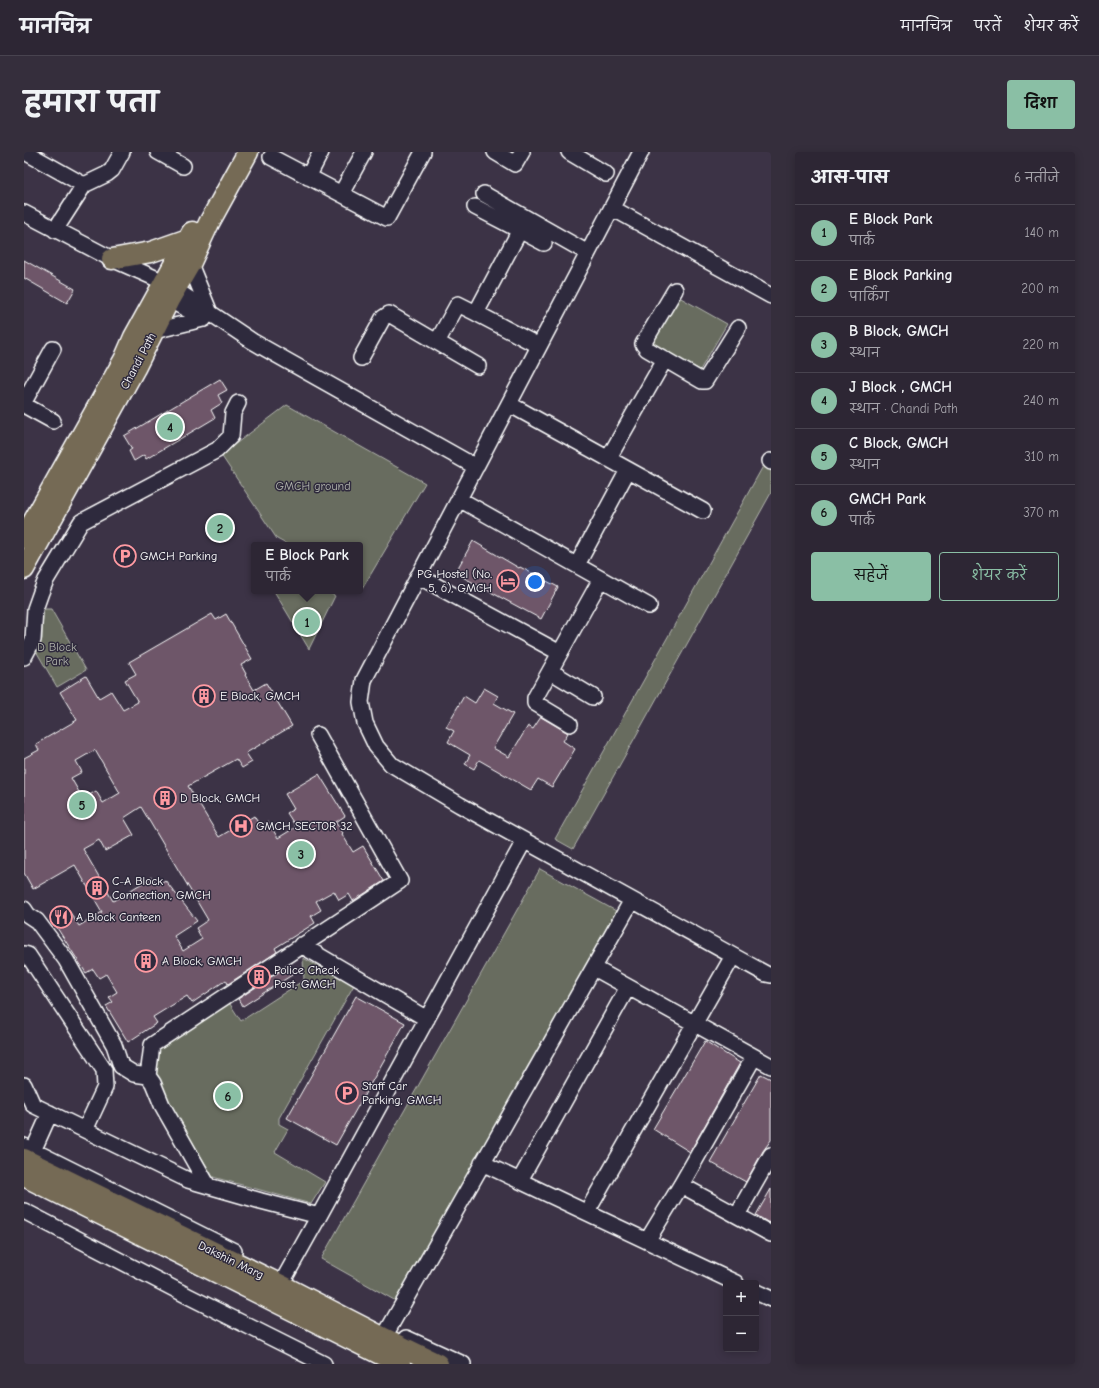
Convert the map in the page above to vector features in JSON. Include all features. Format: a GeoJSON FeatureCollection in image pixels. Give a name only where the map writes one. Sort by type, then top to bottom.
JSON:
{"type":"FeatureCollection","features":[{"type":"Feature","properties":{"kind":"main road","name":"Chandi Path"},"geometry":{"type":"LineString","coordinates":[[24,569],[154,331],[167,291],[188,239],[237,152]]}},
{"type":"Feature","properties":{"kind":"main road","name":"Chandi Path"},"geometry":{"type":"LineString","coordinates":[[24,538],[124,360],[134,337],[167,291],[190,264],[209,222],[248,152]]}},
{"type":"Feature","properties":{"kind":"main road"},"geometry":{"type":"LineString","coordinates":[[112,259],[151,252],[188,239]]}},
{"type":"Feature","properties":{"kind":"main road","name":"Dakshin Marg"},"geometry":{"type":"LineString","coordinates":[[27,1152],[382,1337],[438,1364]]}},
{"type":"Feature","properties":{"kind":"main road","name":"Dakshin Marg"},"geometry":{"type":"LineString","coordinates":[[24,1176],[400,1364]]}},
{"type":"Feature","properties":{"kind":"street"},"geometry":{"type":"LineString","coordinates":[[24,152],[84,185]]}},
{"type":"Feature","properties":{"kind":"street"},"geometry":{"type":"LineString","coordinates":[[55,230],[84,185],[112,170],[122,152]]}},
{"type":"Feature","properties":{"kind":"street"},"geometry":{"type":"LineString","coordinates":[[158,152],[183,166]]}},
{"type":"Feature","properties":{"kind":"street"},"geometry":{"type":"LineString","coordinates":[[308,177],[321,152]]}},
{"type":"Feature","properties":{"kind":"street"},"geometry":{"type":"LineString","coordinates":[[342,194],[364,152]]}},
{"type":"Feature","properties":{"kind":"street"},"geometry":{"type":"LineString","coordinates":[[271,157],[386,218],[423,152]]}},
{"type":"Feature","properties":{"kind":"street"},"geometry":{"type":"LineString","coordinates":[[495,152],[515,164],[522,152]]}},
{"type":"Feature","properties":{"kind":"street"},"geometry":{"type":"LineString","coordinates":[[569,152],[606,174]]}},
{"type":"Feature","properties":{"kind":"street"},"geometry":{"type":"LineString","coordinates":[[641,152],[364,680],[361,702],[365,723],[376,746],[391,764],[524,841],[766,974],[771,974]]}},
{"type":"Feature","properties":{"kind":"street"},"geometry":{"type":"LineString","coordinates":[[544,243],[520,230],[480,200],[588,253]]}},
{"type":"Feature","properties":{"kind":"street"},"geometry":{"type":"LineString","coordinates":[[612,208],[771,296]]}},
{"type":"Feature","properties":{"kind":"street"},"geometry":{"type":"LineString","coordinates":[[24,213],[112,259],[206,316],[476,467]]}},
{"type":"Feature","properties":{"kind":"street"},"geometry":{"type":"LineString","coordinates":[[476,313],[520,230]]}},
{"type":"Feature","properties":{"kind":"street"},"geometry":{"type":"LineString","coordinates":[[190,264],[206,316]]}},
{"type":"Feature","properties":{"kind":"street"},"geometry":{"type":"LineString","coordinates":[[675,290],[643,344],[647,349],[702,381],[705,381],[738,328]]}},
{"type":"Feature","properties":{"kind":"street"},"geometry":{"type":"LineString","coordinates":[[437,342],[458,304],[539,346]]}},
{"type":"Feature","properties":{"kind":"street"},"geometry":{"type":"LineString","coordinates":[[361,358],[384,318],[389,314],[478,366]]}},
{"type":"Feature","properties":{"kind":"street"},"geometry":{"type":"LineString","coordinates":[[154,331],[206,316]]}},
{"type":"Feature","properties":{"kind":"street"},"geometry":{"type":"LineString","coordinates":[[53,349],[24,404],[53,421]]}},
{"type":"Feature","properties":{"kind":"street"},"geometry":{"type":"LineString","coordinates":[[608,458],[665,359]]}},
{"type":"Feature","properties":{"kind":"street"},"geometry":{"type":"LineString","coordinates":[[24,657],[33,640],[35,608],[41,592],[46,580],[80,522],[216,450],[232,436],[233,413],[238,403]]}},
{"type":"Feature","properties":{"kind":"street"},"geometry":{"type":"LineString","coordinates":[[509,404],[703,511]]}},
{"type":"Feature","properties":{"kind":"street"},"geometry":{"type":"LineString","coordinates":[[577,565],[628,470]]}},
{"type":"Feature","properties":{"kind":"street"},"geometry":{"type":"LineString","coordinates":[[459,499],[649,606]]}},
{"type":"Feature","properties":{"kind":"street"},"geometry":{"type":"LineString","coordinates":[[418,576],[560,653]]}},
{"type":"Feature","properties":{"kind":"street"},"geometry":{"type":"LineString","coordinates":[[570,724],[535,703],[535,698],[601,579]]}},
{"type":"Feature","properties":{"kind":"street"},"geometry":{"type":"LineString","coordinates":[[550,671],[593,697]]}},
{"type":"Feature","properties":{"kind":"street"},"geometry":{"type":"LineString","coordinates":[[208,1186],[162,1105],[153,1083],[148,1076],[152,1045],[301,945],[400,881],[318,735]]}},
{"type":"Feature","properties":{"kind":"street"},"geometry":{"type":"LineString","coordinates":[[285,1277],[524,841]]}},
{"type":"Feature","properties":{"kind":"street"},"geometry":{"type":"LineString","coordinates":[[388,1330],[632,900]]}},
{"type":"Feature","properties":{"kind":"street"},"geometry":{"type":"LineString","coordinates":[[25,913],[36,921],[66,960],[114,1045],[121,1066],[134,1074],[148,1076]]}},
{"type":"Feature","properties":{"kind":"street"},"geometry":{"type":"LineString","coordinates":[[301,945],[427,1019]]}},
{"type":"Feature","properties":{"kind":"street"},"geometry":{"type":"LineString","coordinates":[[24,954],[28,956],[104,1070],[105,1088],[84,1130]]}},
{"type":"Feature","properties":{"kind":"street"},"geometry":{"type":"LineString","coordinates":[[587,1212],[733,956]]}},
{"type":"Feature","properties":{"kind":"street"},"geometry":{"type":"LineString","coordinates":[[594,968],[771,1066]]}},
{"type":"Feature","properties":{"kind":"street"},"geometry":{"type":"LineString","coordinates":[[520,1180],[628,987]]}},
{"type":"Feature","properties":{"kind":"street"},"geometry":{"type":"LineString","coordinates":[[647,1241],[681,1185],[754,1057]]}},
{"type":"Feature","properties":{"kind":"street"},"geometry":{"type":"LineString","coordinates":[[24,1085],[33,1105],[188,1180],[319,1216]]}},
{"type":"Feature","properties":{"kind":"street"},"geometry":{"type":"LineString","coordinates":[[50,1113],[27,1152],[285,1277],[388,1330],[463,1364]]}},
{"type":"Feature","properties":{"kind":"street"},"geometry":{"type":"LineString","coordinates":[[737,1215],[771,1155]]}},
{"type":"Feature","properties":{"kind":"street"},"geometry":{"type":"LineString","coordinates":[[482,1163],[730,1280]]}},
{"type":"Feature","properties":{"kind":"street"},"geometry":{"type":"LineString","coordinates":[[681,1185],[771,1234]]}},
{"type":"Feature","properties":{"kind":"street"},"geometry":{"type":"LineString","coordinates":[[24,1211],[188,1296],[324,1364]]}},
{"type":"Feature","properties":{"kind":"green space"},"geometry":{"type":"Polygon","coordinates":[[[679,297],[727,324],[700,370],[651,344],[679,297]]]}},
{"type":"Feature","properties":{"kind":"green space","name":"GMCH ground"},"geometry":{"type":"Polygon","coordinates":[[[287,405],[425,483],[363,587],[363,542],[282,542],[277,539],[221,455],[287,405]]]}},
{"type":"Feature","properties":{"kind":"green space"},"geometry":{"type":"Polygon","coordinates":[[[771,452],[771,493],[573,849],[555,839],[771,452]]]}},
{"type":"Feature","properties":{"kind":"green space"},"geometry":{"type":"Polygon","coordinates":[[[276,594],[332,594],[335,596],[309,649],[276,594]]]}},
{"type":"Feature","properties":{"kind":"green space","name":"D Block Park"},"geometry":{"type":"Polygon","coordinates":[[[42,609],[51,609],[86,670],[57,687],[36,651],[42,639],[42,609]]]}},
{"type":"Feature","properties":{"kind":"green space"},"geometry":{"type":"Polygon","coordinates":[[[540,869],[616,911],[396,1301],[321,1259],[540,869]]]}},
{"type":"Feature","properties":{"kind":"green space"},"geometry":{"type":"Polygon","coordinates":[[[303,958],[354,985],[279,1118],[279,1124],[288,1129],[275,1152],[325,1182],[311,1204],[213,1177],[153,1075],[156,1047],[228,1001],[241,1021],[304,980],[303,958]]]}},
{"type":"Feature","properties":{"kind":"building"},"geometry":{"type":"Polygon","coordinates":[[[24,260],[75,289],[67,303],[24,278],[24,260]]]}},
{"type":"Feature","properties":{"kind":"building"},"geometry":{"type":"Polygon","coordinates":[[[220,379],[227,390],[218,395],[222,403],[211,410],[215,418],[146,459],[144,455],[134,461],[129,451],[132,449],[124,436],[220,379]]]}},
{"type":"Feature","properties":{"kind":"building","name":"PG Hostel (No. 5, 6), GMCH"},"geometry":{"type":"Polygon","coordinates":[[[473,541],[519,568],[520,567],[558,587],[541,619],[455,573],[473,541]]]}},
{"type":"Feature","properties":{"kind":"building"},"geometry":{"type":"Polygon","coordinates":[[[212,614],[216,620],[226,614],[252,659],[241,665],[246,674],[245,675],[254,690],[266,683],[292,726],[246,753],[252,762],[242,768],[236,759],[188,786],[219,837],[254,816],[260,826],[268,822],[278,838],[296,827],[287,813],[294,809],[285,794],[319,774],[345,816],[336,822],[343,833],[342,834],[353,852],[363,846],[384,881],[353,901],[349,894],[339,900],[334,891],[316,901],[321,910],[311,916],[315,923],[275,948],[277,952],[228,984],[226,980],[192,1003],[187,996],[153,1017],[157,1023],[128,1042],[106,1006],[113,1002],[109,997],[117,992],[106,974],[99,978],[93,969],[86,973],[50,917],[66,906],[79,926],[102,912],[75,865],[33,889],[24,873],[24,758],[39,750],[36,744],[77,720],[60,692],[86,676],[99,698],[111,691],[123,710],[138,702],[125,680],[136,674],[129,662],[212,614]],[[95,750],[76,761],[82,772],[71,778],[83,799],[96,791],[103,803],[120,793],[95,750]],[[141,807],[124,818],[134,835],[105,851],[99,840],[83,849],[113,901],[152,877],[158,885],[165,880],[197,921],[174,936],[183,951],[202,939],[196,928],[208,920],[141,807]]]}},
{"type":"Feature","properties":{"kind":"building"},"geometry":{"type":"Polygon","coordinates":[[[484,688],[498,696],[494,703],[513,714],[493,748],[509,757],[528,726],[533,729],[541,717],[568,733],[563,741],[575,749],[552,787],[538,779],[531,790],[479,760],[474,769],[465,764],[470,755],[448,742],[454,731],[446,727],[464,696],[475,703],[484,688]]]}},
{"type":"Feature","properties":{"kind":"building"},"geometry":{"type":"Polygon","coordinates":[[[286,967],[292,975],[243,1006],[238,999],[286,967]]]}},
{"type":"Feature","properties":{"kind":"building"},"geometry":{"type":"Polygon","coordinates":[[[356,996],[405,1023],[336,1145],[287,1118],[356,996]]]}},
{"type":"Feature","properties":{"kind":"building"},"geometry":{"type":"Polygon","coordinates":[[[705,1041],[740,1063],[690,1152],[653,1129],[705,1041]]]}},
{"type":"Feature","properties":{"kind":"building"},"geometry":{"type":"Polygon","coordinates":[[[761,1074],[771,1079],[771,1140],[763,1151],[746,1182],[710,1162],[761,1074]]]}},
{"type":"Feature","properties":{"kind":"building"},"geometry":{"type":"Polygon","coordinates":[[[771,1189],[771,1220],[769,1223],[756,1215],[771,1189]]]}},
{"type":"Feature","properties":{"kind":"place","name":"J Block , GMCH"},"geometry":{"type":"Point","coordinates":[170,427]}},
{"type":"Feature","properties":{"kind":"place","name":"E Block Parking"},"geometry":{"type":"Point","coordinates":[220,528]}},
{"type":"Feature","properties":{"kind":"place","name":"GMCH Parking"},"geometry":{"type":"Point","coordinates":[125,556]}},
{"type":"Feature","properties":{"kind":"place","name":"PG Hostel (No. 5, 6), GMCH"},"geometry":{"type":"Point","coordinates":[508,581]}},
{"type":"Feature","properties":{"kind":"place","name":"E Block Park"},"geometry":{"type":"Point","coordinates":[307,622]}},
{"type":"Feature","properties":{"kind":"place","name":"E Block, GMCH"},"geometry":{"type":"Point","coordinates":[204,696]}},
{"type":"Feature","properties":{"kind":"place","name":"D Block, GMCH"},"geometry":{"type":"Point","coordinates":[165,798]}},
{"type":"Feature","properties":{"kind":"place","name":"C Block, GMCH"},"geometry":{"type":"Point","coordinates":[82,805]}},
{"type":"Feature","properties":{"kind":"place","name":"GMCH SECTOR 32"},"geometry":{"type":"Point","coordinates":[241,826]}},
{"type":"Feature","properties":{"kind":"place","name":"B Block, GMCH"},"geometry":{"type":"Point","coordinates":[301,854]}},
{"type":"Feature","properties":{"kind":"place","name":"C-A Block Connection, GMCH"},"geometry":{"type":"Point","coordinates":[97,888]}},
{"type":"Feature","properties":{"kind":"place","name":"A Block Canteen"},"geometry":{"type":"Point","coordinates":[61,917]}},
{"type":"Feature","properties":{"kind":"place","name":"A Block, GMCH"},"geometry":{"type":"Point","coordinates":[146,961]}},
{"type":"Feature","properties":{"kind":"place","name":"Police Check Post, GMCH"},"geometry":{"type":"Point","coordinates":[259,977]}},
{"type":"Feature","properties":{"kind":"place","name":"Staff Car Parking, GMCH"},"geometry":{"type":"Point","coordinates":[347,1093]}},
{"type":"Feature","properties":{"kind":"place","name":"GMCH Park"},"geometry":{"type":"Point","coordinates":[228,1096]}}]}
